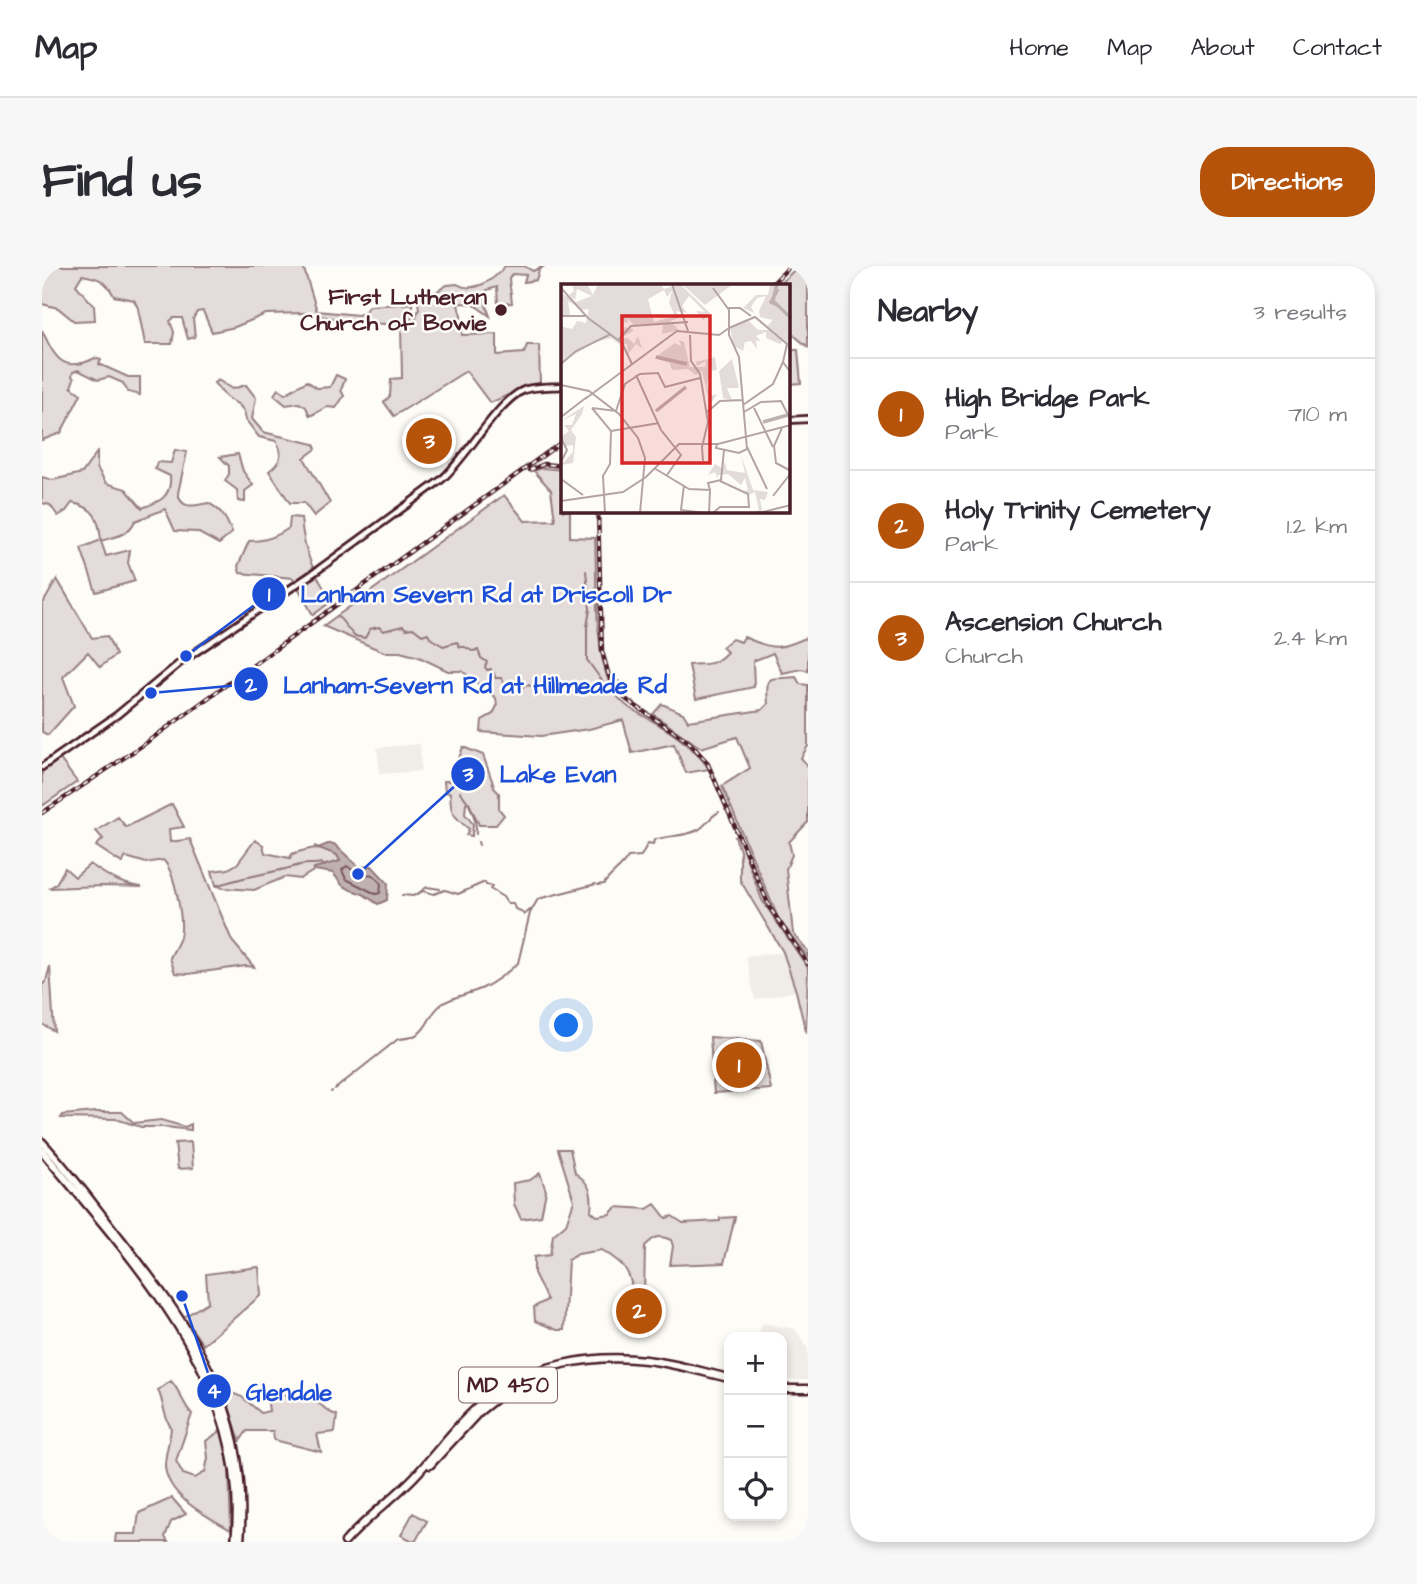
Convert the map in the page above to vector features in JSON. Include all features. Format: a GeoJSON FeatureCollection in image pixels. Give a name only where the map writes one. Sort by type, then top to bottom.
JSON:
{"type":"FeatureCollection","features":[{"type":"Feature","properties":{"kind":"main road"},"geometry":{"type":"LineString","coordinates":[[42,767],[117,715],[181,662],[315,572],[448,474],[514,395],[529,389],[561,386]]}},
{"type":"Feature","properties":{"kind":"main road"},"geometry":{"type":"LineString","coordinates":[[790,420],[808,419]]}},
{"type":"Feature","properties":{"kind":"main road"},"geometry":{"type":"LineString","coordinates":[[42,1142],[95,1205],[171,1304],[207,1364],[227,1411],[239,1461],[242,1496],[238,1539]]}},
{"type":"Feature","properties":{"kind":"main road"},"geometry":{"type":"LineString","coordinates":[[42,1151],[97,1217],[171,1314],[197,1357],[220,1410],[234,1464],[238,1539]]}},
{"type":"Feature","properties":{"kind":"main road","name":"MD 450"},"geometry":{"type":"LineString","coordinates":[[348,1542],[414,1477],[485,1400],[529,1374],[572,1362],[630,1359],[664,1363],[724,1379]]}},
{"type":"Feature","properties":{"kind":"main road"},"geometry":{"type":"LineString","coordinates":[[787,1387],[808,1388]]}},
{"type":"Feature","properties":{"kind":"shaded area"},"geometry":{"type":"Polygon","coordinates":[[[42,266],[303,266],[317,311],[358,315],[370,306],[412,303],[410,324],[414,322],[419,309],[418,303],[447,285],[477,286],[495,276],[505,266],[524,266],[533,271],[543,267],[536,280],[524,282],[526,275],[512,274],[509,279],[512,303],[498,304],[497,287],[487,290],[486,305],[490,316],[473,304],[458,305],[462,335],[497,334],[497,355],[524,353],[527,345],[539,345],[540,384],[490,403],[466,371],[394,416],[384,402],[390,396],[391,379],[402,378],[401,325],[353,322],[305,313],[266,314],[235,327],[212,332],[203,311],[197,312],[193,319],[195,337],[188,339],[182,318],[174,318],[170,321],[174,332],[172,344],[145,344],[134,300],[114,296],[105,283],[97,279],[82,275],[76,285],[94,306],[95,320],[74,321],[58,308],[42,304],[42,266]]]}},
{"type":"Feature","properties":{"kind":"shaded area"},"geometry":{"type":"Polygon","coordinates":[[[799,266],[808,266],[808,347],[790,332],[790,284],[779,284],[799,266]]]}},
{"type":"Feature","properties":{"kind":"shaded area"},"geometry":{"type":"Polygon","coordinates":[[[42,330],[55,355],[67,363],[84,363],[95,358],[101,360],[99,364],[128,377],[140,377],[140,395],[128,392],[123,383],[109,377],[98,380],[78,370],[73,372],[71,387],[81,394],[61,433],[42,440],[42,330]]]}},
{"type":"Feature","properties":{"kind":"shaded area"},"geometry":{"type":"Polygon","coordinates":[[[790,350],[798,350],[801,383],[790,384],[790,350]]]}},
{"type":"Feature","properties":{"kind":"shaded area"},"geometry":{"type":"Polygon","coordinates":[[[336,375],[345,379],[341,390],[344,396],[336,408],[327,407],[310,416],[306,407],[299,403],[286,405],[274,395],[278,389],[285,394],[307,381],[317,388],[330,387],[336,375]]]}},
{"type":"Feature","properties":{"kind":"shaded area"},"geometry":{"type":"Polygon","coordinates":[[[218,380],[232,389],[246,385],[256,398],[252,419],[263,432],[314,444],[316,449],[304,458],[330,503],[314,516],[304,503],[290,503],[269,471],[280,457],[276,441],[259,437],[239,405],[226,397],[214,383],[218,380]]]}},
{"type":"Feature","properties":{"kind":"shaded area"},"geometry":{"type":"Polygon","coordinates":[[[175,450],[187,452],[178,493],[182,502],[190,506],[208,503],[213,505],[223,515],[232,533],[219,544],[197,532],[175,531],[165,509],[135,521],[125,533],[101,541],[106,556],[130,550],[128,563],[135,581],[96,592],[81,548],[101,540],[97,520],[91,511],[72,503],[58,516],[50,505],[42,503],[42,477],[53,480],[82,473],[97,452],[97,468],[106,483],[126,489],[142,508],[159,501],[167,494],[170,476],[155,469],[157,462],[171,463],[175,450]]]}},
{"type":"Feature","properties":{"kind":"shaded area"},"geometry":{"type":"Polygon","coordinates":[[[238,454],[243,471],[253,485],[245,491],[245,502],[238,501],[237,490],[225,481],[229,466],[220,457],[238,454]]]}},
{"type":"Feature","properties":{"kind":"shaded area"},"geometry":{"type":"Polygon","coordinates":[[[542,468],[561,470],[561,513],[570,513],[570,537],[595,538],[601,650],[611,687],[630,708],[684,742],[709,769],[686,773],[674,744],[632,753],[623,720],[589,729],[541,736],[481,732],[482,720],[493,714],[497,706],[496,698],[462,671],[448,671],[419,657],[400,652],[384,652],[323,626],[504,495],[525,521],[555,520],[551,490],[534,471],[542,468]]]}},
{"type":"Feature","properties":{"kind":"shaded area"},"geometry":{"type":"Polygon","coordinates":[[[290,517],[301,518],[310,562],[332,601],[313,615],[293,578],[240,573],[238,566],[249,541],[265,539],[284,531],[289,528],[290,517]]]}},
{"type":"Feature","properties":{"kind":"shaded area"},"geometry":{"type":"Polygon","coordinates":[[[57,579],[92,638],[107,636],[116,655],[100,667],[88,652],[63,677],[74,706],[48,735],[42,732],[42,605],[57,579]]]}},
{"type":"Feature","properties":{"kind":"shaded area"},"geometry":{"type":"Polygon","coordinates":[[[744,637],[776,647],[808,637],[808,671],[802,669],[782,673],[773,653],[753,661],[754,687],[696,699],[689,665],[714,662],[727,652],[722,647],[732,639],[741,642],[744,637]]]}},
{"type":"Feature","properties":{"kind":"shaded area"},"geometry":{"type":"Polygon","coordinates":[[[796,677],[800,684],[808,685],[808,746],[801,758],[808,766],[808,822],[789,842],[792,855],[786,869],[793,933],[808,951],[808,957],[779,920],[722,786],[750,768],[737,737],[701,748],[653,714],[662,704],[683,713],[688,721],[762,710],[768,704],[768,682],[774,678],[796,677]]]}},
{"type":"Feature","properties":{"kind":"shaded area"},"geometry":{"type":"Polygon","coordinates":[[[420,744],[421,771],[380,774],[377,748],[420,744]]]}},
{"type":"Feature","properties":{"kind":"shaded area"},"geometry":{"type":"Polygon","coordinates":[[[463,747],[483,755],[495,789],[499,793],[499,809],[504,815],[496,825],[479,825],[469,803],[466,803],[465,814],[473,824],[472,836],[466,835],[469,829],[451,809],[450,793],[445,792],[444,781],[451,781],[463,747]]]}},
{"type":"Feature","properties":{"kind":"shaded area"},"geometry":{"type":"Polygon","coordinates":[[[60,759],[77,782],[42,806],[42,772],[60,759]]]}},
{"type":"Feature","properties":{"kind":"shaded area"},"geometry":{"type":"Polygon","coordinates":[[[172,804],[184,827],[169,829],[170,842],[190,839],[232,941],[254,967],[175,973],[170,958],[180,937],[181,920],[175,885],[167,866],[163,860],[146,863],[126,857],[122,863],[96,846],[103,839],[96,831],[118,817],[126,827],[172,804]]]}},
{"type":"Feature","properties":{"kind":"shaded area"},"geometry":{"type":"Polygon","coordinates":[[[738,836],[762,900],[808,968],[806,1033],[783,952],[740,880],[740,851],[735,837],[738,836]]]}},
{"type":"Feature","properties":{"kind":"shaded area"},"geometry":{"type":"Polygon","coordinates":[[[255,840],[263,845],[265,853],[290,858],[292,854],[318,848],[330,851],[341,859],[337,863],[314,869],[300,879],[285,877],[254,890],[216,885],[212,871],[228,869],[237,864],[255,840]]]}},
{"type":"Feature","properties":{"kind":"shaded area"},"geometry":{"type":"Polygon","coordinates":[[[90,864],[115,879],[142,887],[49,888],[56,884],[65,868],[75,877],[90,864]]]}},
{"type":"Feature","properties":{"kind":"shaded area"},"geometry":{"type":"Polygon","coordinates":[[[783,952],[796,991],[755,1000],[746,957],[783,952]]]}},
{"type":"Feature","properties":{"kind":"shaded area"},"geometry":{"type":"Polygon","coordinates":[[[50,966],[54,1031],[42,1024],[42,985],[46,981],[50,966]]]}},
{"type":"Feature","properties":{"kind":"shaded area"},"geometry":{"type":"Polygon","coordinates":[[[710,1037],[761,1041],[771,1089],[714,1093],[710,1037]]]}},
{"type":"Feature","properties":{"kind":"shaded area"},"geometry":{"type":"Polygon","coordinates":[[[122,1112],[134,1123],[161,1120],[185,1127],[191,1124],[191,1130],[141,1127],[116,1119],[61,1118],[63,1115],[122,1112]]]}},
{"type":"Feature","properties":{"kind":"shaded area"},"geometry":{"type":"Polygon","coordinates":[[[191,1142],[193,1168],[178,1169],[175,1143],[191,1142]]]}},
{"type":"Feature","properties":{"kind":"shaded area"},"geometry":{"type":"Polygon","coordinates":[[[558,1149],[570,1149],[575,1173],[587,1185],[591,1194],[591,1211],[597,1216],[610,1214],[616,1207],[647,1209],[655,1204],[666,1218],[672,1216],[683,1223],[720,1221],[720,1218],[735,1217],[724,1263],[670,1265],[673,1246],[671,1240],[656,1237],[645,1246],[644,1296],[633,1296],[628,1274],[616,1259],[602,1250],[578,1254],[568,1260],[564,1330],[535,1321],[534,1307],[547,1300],[534,1273],[534,1257],[550,1255],[553,1235],[566,1224],[574,1201],[558,1149]]]}},
{"type":"Feature","properties":{"kind":"shaded area"},"geometry":{"type":"Polygon","coordinates":[[[540,1173],[546,1191],[541,1216],[521,1219],[514,1204],[513,1183],[530,1180],[540,1173]]]}},
{"type":"Feature","properties":{"kind":"shaded area"},"geometry":{"type":"Polygon","coordinates":[[[259,1267],[261,1295],[203,1345],[184,1317],[208,1302],[206,1274],[259,1267]]]}},
{"type":"Feature","properties":{"kind":"shaded area"},"geometry":{"type":"Polygon","coordinates":[[[762,1323],[795,1329],[808,1349],[808,1380],[787,1380],[787,1332],[759,1332],[762,1323]]]}},
{"type":"Feature","properties":{"kind":"shaded area"},"geometry":{"type":"Polygon","coordinates":[[[171,1381],[192,1414],[176,1461],[183,1474],[195,1478],[205,1472],[208,1458],[206,1441],[222,1430],[229,1469],[231,1530],[180,1496],[167,1477],[165,1461],[171,1428],[158,1390],[171,1381]]]}},
{"type":"Feature","properties":{"kind":"shaded area"},"geometry":{"type":"Polygon","coordinates":[[[224,1390],[242,1397],[261,1413],[269,1411],[267,1396],[306,1398],[337,1415],[335,1432],[317,1434],[321,1452],[274,1440],[273,1431],[247,1431],[240,1441],[224,1390]]]}},
{"type":"Feature","properties":{"kind":"shaded area"},"geometry":{"type":"Polygon","coordinates":[[[172,1498],[186,1514],[171,1522],[165,1537],[168,1542],[115,1542],[116,1534],[136,1534],[139,1513],[172,1498]]]}},
{"type":"Feature","properties":{"kind":"shaded area"},"geometry":{"type":"Polygon","coordinates":[[[413,1513],[427,1521],[415,1542],[401,1535],[413,1513]]]}},
{"type":"Feature","properties":{"kind":"water"},"geometry":{"type":"Polygon","coordinates":[[[334,844],[359,867],[372,866],[388,883],[387,900],[378,904],[342,885],[333,873],[314,870],[340,861],[337,855],[319,848],[334,844]]]}},
{"type":"Feature","properties":{"kind":"waterway"},"geometry":{"type":"LineString","coordinates":[[586,571],[590,609],[587,660],[603,682]]}},
{"type":"Feature","properties":{"kind":"waterway"},"geometry":{"type":"LineString","coordinates":[[338,616],[354,636],[365,638],[370,629],[379,627],[383,631],[403,626],[406,629],[413,628],[422,635],[428,633],[430,638],[443,646],[457,642],[460,647],[478,650],[481,658],[487,662],[487,670],[491,669],[490,672],[494,673],[495,678],[501,678],[509,687],[519,683],[522,687],[528,685],[539,689],[545,686],[586,692],[595,685],[610,682]]}},
{"type":"Feature","properties":{"kind":"waterway"},"geometry":{"type":"LineString","coordinates":[[614,682],[624,684]]}},
{"type":"Feature","properties":{"kind":"waterway"},"geometry":{"type":"LineString","coordinates":[[460,792],[472,812],[476,834]]}},
{"type":"Feature","properties":{"kind":"waterway"},"geometry":{"type":"LineString","coordinates":[[598,885],[604,884],[628,857],[641,856],[648,843],[653,844],[654,840],[693,832],[719,812]]}},
{"type":"Feature","properties":{"kind":"waterway"},"geometry":{"type":"LineString","coordinates":[[216,886],[303,864],[321,863],[325,866]]}},
{"type":"Feature","properties":{"kind":"waterway"},"geometry":{"type":"LineString","coordinates":[[402,895],[413,896],[423,891],[434,894],[445,890],[458,894],[485,882],[486,885],[492,886],[490,889],[507,903],[513,903],[515,909],[524,915],[530,910]]}},
{"type":"Feature","properties":{"kind":"waterway"},"geometry":{"type":"LineString","coordinates":[[335,1089],[398,1039],[409,1038],[422,1031],[442,1004],[488,986],[518,963],[530,913],[538,899],[596,884]]}},
{"type":"Feature","properties":{"kind":"waterway"},"geometry":{"type":"LineString","coordinates":[[420,892],[427,887],[440,889]]}},
{"type":"Feature","properties":{"kind":"railway"},"geometry":{"type":"LineString","coordinates":[[772,284],[790,266]]}},
{"type":"Feature","properties":{"kind":"railway"},"geometry":{"type":"LineString","coordinates":[[42,813],[143,745],[561,442]]}},
{"type":"Feature","properties":{"kind":"railway"},"geometry":{"type":"LineString","coordinates":[[530,470],[544,464],[561,466]]}},
{"type":"Feature","properties":{"kind":"railway"},"geometry":{"type":"LineString","coordinates":[[598,513],[602,651],[609,676],[627,700],[689,742],[707,762],[770,908],[808,964]]}},
{"type":"Feature","properties":{"kind":"place","name":"First Lutheran Church of Bowie"},"geometry":{"type":"Point","coordinates":[501,310]}},
{"type":"Feature","properties":{"kind":"place","name":"Ascension Church"},"geometry":{"type":"Point","coordinates":[429,441]}},
{"type":"Feature","properties":{"kind":"place","name":"Lanham Severn Rd at Driscoll Dr"},"geometry":{"type":"Point","coordinates":[186,656]}},
{"type":"Feature","properties":{"kind":"place","name":"Lanham-Severn Rd at Hillmeade Rd"},"geometry":{"type":"Point","coordinates":[151,693]}},
{"type":"Feature","properties":{"kind":"place","name":"Lake Evan"},"geometry":{"type":"Point","coordinates":[358,874]}},
{"type":"Feature","properties":{"kind":"place","name":"High Bridge Park"},"geometry":{"type":"Point","coordinates":[739,1065]}},
{"type":"Feature","properties":{"kind":"place","name":"Glendale"},"geometry":{"type":"Point","coordinates":[182,1296]}},
{"type":"Feature","properties":{"kind":"place","name":"Holy Trinity Cemetery"},"geometry":{"type":"Point","coordinates":[639,1311]}}]}
